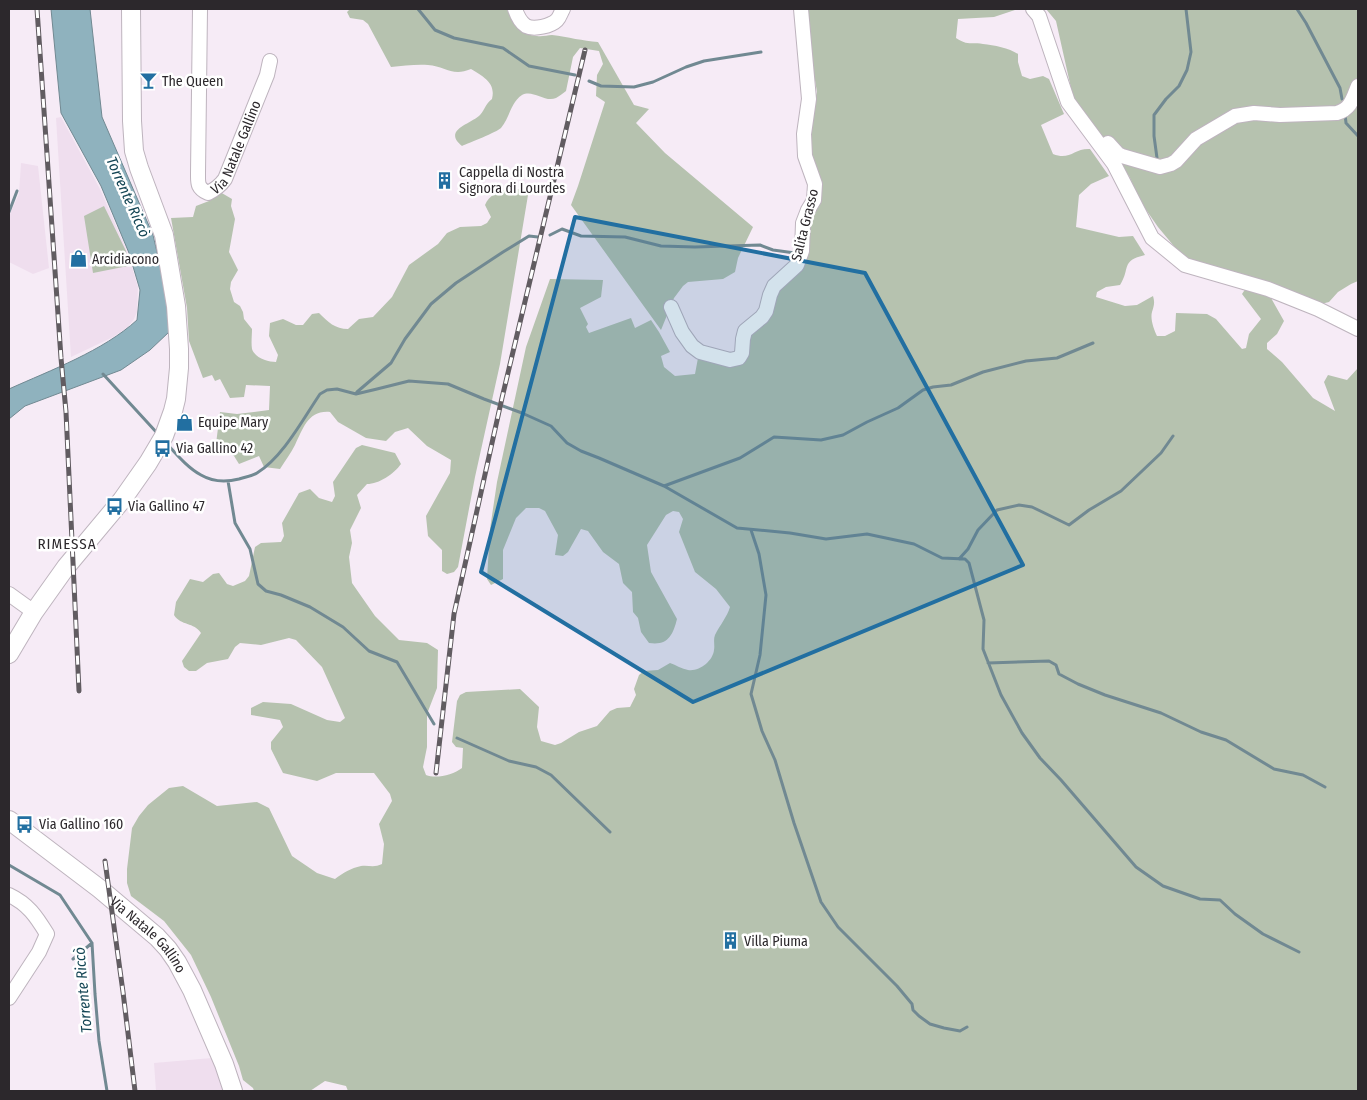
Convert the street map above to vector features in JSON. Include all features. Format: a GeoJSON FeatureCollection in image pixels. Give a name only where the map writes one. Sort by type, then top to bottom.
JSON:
{"type":"FeatureCollection","features":[{"type":"Feature","properties":{"kind":"main road"},"geometry":{"type":"LineString","coordinates":[[9,654],[34,612],[66,567],[122,500],[153,455],[168,426],[178,388],[178,325],[167,250],[164,235],[138,168],[134,151],[131,9]]}},
{"type":"Feature","properties":{"kind":"main road","name":"Via Natale Gallino"},"geometry":{"type":"LineString","coordinates":[[9,820],[100,889],[157,937],[168,950],[182,970],[192,990],[224,1064],[233,1091]]}},
{"type":"Feature","properties":{"kind":"street","name":"Via Natale Gallino"},"geometry":{"type":"LineString","coordinates":[[200,9],[198,184],[202,190],[208,193],[221,186],[225,179],[268,75],[270,61]]}},
{"type":"Feature","properties":{"kind":"street"},"geometry":{"type":"LineString","coordinates":[[515,9],[518,17],[527,26],[537,28],[547,26],[557,20],[563,9]]}},
{"type":"Feature","properties":{"kind":"street","name":"Salita Grasso"},"geometry":{"type":"LineString","coordinates":[[671,306],[682,332],[692,346],[700,352],[730,360],[739,358],[742,353],[743,339],[746,331],[766,311],[774,286],[797,265],[802,251],[803,223],[814,200],[816,184],[805,156],[804,134],[809,99],[801,9]]}},
{"type":"Feature","properties":{"kind":"street"},"geometry":{"type":"LineString","coordinates":[[1033,9],[1039,16],[1068,102],[1114,164],[1152,238],[1185,265],[1268,289],[1318,309],[1358,329]]}},
{"type":"Feature","properties":{"kind":"street"},"geometry":{"type":"LineString","coordinates":[[1083,122],[1089,121],[1118,154],[1145,164],[1166,167],[1176,161],[1196,139],[1235,116],[1254,112],[1280,115],[1342,111],[1352,103],[1358,86]]}},
{"type":"Feature","properties":{"kind":"street"},"geometry":{"type":"LineString","coordinates":[[9,594],[34,612]]}},
{"type":"Feature","properties":{"kind":"street"},"geometry":{"type":"LineString","coordinates":[[9,895],[19,900],[34,913],[47,934],[39,952],[9,998]]}},
{"type":"Feature","properties":{"kind":"highlighted area"},"geometry":{"type":"Polygon","coordinates":[[[575,217],[865,273],[1023,565],[693,702],[481,572],[575,217]]]}},
{"type":"Feature","properties":{"kind":"shaded area"},"geometry":{"type":"Polygon","coordinates":[[[61,117],[100,189],[127,251],[138,287],[137,312],[127,328],[113,337],[71,357],[56,118],[61,117]]]}},
{"type":"Feature","properties":{"kind":"shaded area"},"geometry":{"type":"Polygon","coordinates":[[[21,163],[38,166],[49,268],[33,274],[9,262],[9,216],[19,194],[21,163]]]}},
{"type":"Feature","properties":{"kind":"shaded area"},"geometry":{"type":"Polygon","coordinates":[[[212,1058],[222,1082],[222,1091],[156,1091],[154,1063],[212,1058]]]}},
{"type":"Feature","properties":{"kind":"green space"},"geometry":{"type":"Polygon","coordinates":[[[350,9],[507,9],[518,27],[531,35],[552,35],[598,42],[634,105],[649,109],[636,123],[665,153],[753,227],[738,258],[735,272],[723,279],[688,282],[674,298],[661,330],[571,205],[605,102],[596,96],[597,75],[603,64],[599,51],[580,48],[573,57],[566,91],[559,96],[548,99],[530,94],[522,95],[512,106],[501,128],[462,146],[455,136],[457,132],[480,115],[492,99],[493,93],[488,81],[471,69],[454,72],[428,65],[391,67],[368,24],[363,20],[350,18],[347,12],[350,9]]]}},
{"type":"Feature","properties":{"kind":"green space"},"geometry":{"type":"Polygon","coordinates":[[[803,9],[1018,9],[994,17],[958,19],[956,38],[967,43],[992,45],[1010,50],[1018,54],[1022,76],[1030,79],[1043,76],[1049,79],[1064,114],[1041,125],[1053,154],[1064,156],[1080,150],[1090,149],[1109,176],[1091,184],[1079,195],[1076,227],[1119,237],[1133,236],[1145,255],[1137,257],[1129,263],[1120,285],[1106,287],[1097,292],[1096,297],[1125,306],[1137,305],[1153,296],[1152,318],[1157,336],[1165,336],[1175,331],[1176,313],[1207,314],[1216,319],[1242,349],[1246,348],[1249,334],[1261,319],[1242,294],[1246,288],[1253,289],[1271,298],[1284,321],[1277,334],[1267,343],[1267,349],[1282,362],[1313,398],[1335,411],[1324,382],[1328,375],[1347,380],[1358,368],[1358,1091],[348,1091],[346,1086],[325,1081],[310,1091],[254,1091],[243,1080],[211,997],[191,955],[164,921],[131,896],[127,883],[127,869],[132,828],[148,805],[169,788],[183,786],[217,806],[257,802],[269,808],[292,856],[317,873],[335,879],[357,867],[382,864],[384,844],[379,824],[392,801],[390,794],[374,773],[336,773],[317,781],[283,773],[271,749],[271,742],[283,727],[280,720],[251,715],[251,708],[263,702],[291,704],[327,720],[340,722],[345,718],[322,667],[296,640],[289,638],[261,645],[240,643],[235,647],[228,659],[207,663],[196,671],[189,671],[184,667],[182,661],[201,633],[195,627],[180,621],[174,615],[176,602],[190,579],[203,582],[213,574],[219,573],[227,584],[233,586],[245,581],[249,576],[255,547],[261,543],[281,542],[284,536],[282,523],[299,493],[310,489],[319,498],[332,502],[335,496],[333,482],[356,448],[362,445],[395,453],[401,464],[386,478],[372,484],[367,484],[357,495],[361,508],[350,530],[352,543],[349,557],[352,583],[375,616],[399,640],[427,643],[438,650],[437,688],[427,714],[427,747],[423,767],[426,775],[444,776],[462,768],[463,748],[456,747],[452,742],[457,701],[460,695],[466,692],[520,689],[539,707],[537,727],[541,741],[555,745],[579,732],[597,726],[610,711],[617,708],[630,707],[636,695],[634,689],[639,675],[644,671],[658,670],[670,663],[692,670],[708,662],[713,654],[715,635],[730,607],[716,589],[695,572],[679,532],[683,519],[679,512],[673,511],[666,515],[647,545],[651,572],[677,619],[674,630],[669,638],[661,643],[649,643],[641,632],[638,618],[633,612],[632,592],[623,583],[619,564],[603,552],[588,531],[581,529],[568,552],[563,556],[555,555],[558,535],[545,511],[539,508],[526,508],[516,518],[503,550],[503,579],[491,585],[487,579],[490,529],[497,482],[526,347],[550,279],[603,280],[601,297],[580,308],[588,324],[586,327],[589,333],[631,318],[635,328],[651,320],[670,352],[661,356],[664,367],[675,376],[695,374],[698,358],[738,362],[747,336],[784,281],[809,214],[808,147],[810,118],[817,92],[803,9]]]}},
{"type":"Feature","properties":{"kind":"green space"},"geometry":{"type":"Polygon","coordinates":[[[1046,9],[1358,9],[1358,281],[1338,292],[1329,302],[1317,305],[1195,264],[1183,257],[1142,204],[1129,176],[1073,97],[1056,21],[1046,9]]]}},
{"type":"Feature","properties":{"kind":"green space"},"geometry":{"type":"Polygon","coordinates":[[[509,189],[529,189],[500,364],[475,477],[458,567],[454,572],[447,574],[442,571],[442,550],[428,536],[426,516],[450,473],[451,460],[427,446],[408,428],[395,432],[386,441],[366,438],[338,422],[330,412],[316,414],[307,422],[280,469],[264,467],[259,456],[239,464],[234,456],[216,444],[220,412],[237,414],[269,410],[270,386],[246,385],[244,397],[230,398],[220,379],[215,381],[212,375],[203,378],[189,341],[187,308],[171,218],[193,217],[196,206],[209,201],[220,192],[232,199],[231,206],[235,219],[229,252],[238,270],[231,282],[230,289],[234,302],[240,306],[244,319],[252,329],[252,349],[262,359],[276,362],[278,355],[269,336],[270,323],[283,319],[296,325],[303,325],[312,314],[319,313],[335,326],[348,329],[359,319],[373,317],[392,297],[409,265],[438,244],[447,233],[460,227],[481,226],[487,223],[491,217],[485,205],[495,194],[509,189]]]}},
{"type":"Feature","properties":{"kind":"green space"},"geometry":{"type":"Polygon","coordinates":[[[104,206],[126,251],[128,266],[93,273],[84,216],[104,206]]]}},
{"type":"Feature","properties":{"kind":"water"},"geometry":{"type":"Polygon","coordinates":[[[51,9],[90,9],[102,117],[153,235],[165,286],[169,332],[150,350],[121,370],[25,406],[9,419],[9,389],[93,350],[109,341],[137,320],[140,290],[129,253],[101,186],[61,113],[51,9]]]}},
{"type":"Feature","properties":{"kind":"waterway"},"geometry":{"type":"LineString","coordinates":[[418,9],[435,30],[454,38],[503,48],[529,66],[575,75]]}},
{"type":"Feature","properties":{"kind":"waterway"},"geometry":{"type":"LineString","coordinates":[[1157,158],[1154,115],[1179,86],[1187,70],[1191,52],[1186,9]]}},
{"type":"Feature","properties":{"kind":"waterway"},"geometry":{"type":"LineString","coordinates":[[1297,9],[1340,88],[1342,99]]}},
{"type":"Feature","properties":{"kind":"waterway"},"geometry":{"type":"LineString","coordinates":[[589,81],[601,86],[634,87],[653,82],[704,61],[761,52]]}},
{"type":"Feature","properties":{"kind":"waterway"},"geometry":{"type":"LineString","coordinates":[[1345,114],[1346,123],[1358,136]]}},
{"type":"Feature","properties":{"kind":"waterway"},"geometry":{"type":"LineString","coordinates":[[9,212],[17,191]]}},
{"type":"Feature","properties":{"kind":"waterway"},"geometry":{"type":"LineString","coordinates":[[550,235],[562,229],[581,236],[625,237],[661,246],[760,245],[773,250],[795,253]]}},
{"type":"Feature","properties":{"kind":"waterway"},"geometry":{"type":"LineString","coordinates":[[357,392],[391,363],[405,339],[431,304],[456,283],[503,252],[529,236],[538,237]]}},
{"type":"Feature","properties":{"kind":"waterway"},"geometry":{"type":"LineString","coordinates":[[664,486],[740,458],[774,437],[821,440],[843,435],[898,408],[923,390],[951,385],[983,372],[1026,361],[1057,358],[1093,343]]}},
{"type":"Feature","properties":{"kind":"waterway"},"geometry":{"type":"LineString","coordinates":[[103,374],[158,434]]}},
{"type":"Feature","properties":{"kind":"waterway"},"geometry":{"type":"LineString","coordinates":[[167,444],[196,472],[210,479],[230,481],[251,476],[266,466],[284,448],[320,394],[327,390],[337,389],[356,394],[409,381],[448,384],[551,426],[567,443],[581,451],[664,486],[737,528],[790,533],[826,539],[867,534],[914,544],[942,558],[965,559],[969,563],[984,620],[983,649],[1001,695],[1022,733],[1040,758],[1136,867],[1163,886],[1200,899],[1220,900],[1235,914],[1263,934],[1299,952]]}},
{"type":"Feature","properties":{"kind":"waterway"},"geometry":{"type":"LineString","coordinates":[[959,559],[968,549],[978,530],[997,510],[1019,505],[1032,507],[1069,525],[1089,510],[1121,491],[1161,453],[1173,436]]}},
{"type":"Feature","properties":{"kind":"waterway"},"geometry":{"type":"LineString","coordinates":[[228,481],[235,523],[250,549],[258,584],[266,591],[310,607],[343,627],[369,651],[397,662],[434,724]]}},
{"type":"Feature","properties":{"kind":"waterway"},"geometry":{"type":"LineString","coordinates":[[751,530],[759,554],[766,595],[760,655],[751,694],[762,731],[775,760],[821,902],[838,927],[897,986],[919,1016],[930,1024],[944,1028],[960,1031],[967,1027]]}},
{"type":"Feature","properties":{"kind":"waterway"},"geometry":{"type":"LineString","coordinates":[[988,663],[1049,661],[1056,665],[1059,674],[1078,684],[1161,713],[1201,732],[1226,740],[1274,769],[1303,775],[1325,787]]}},
{"type":"Feature","properties":{"kind":"waterway"},"geometry":{"type":"LineString","coordinates":[[457,738],[509,761],[536,767],[551,775],[610,832]]}},
{"type":"Feature","properties":{"kind":"waterway","name":"Torrente Riccò"},"geometry":{"type":"LineString","coordinates":[[9,865],[60,895],[92,943],[99,1041],[107,1091]]}},
{"type":"Feature","properties":{"kind":"waterway"},"geometry":{"type":"LineString","coordinates":[[73,959],[92,943]]}},
{"type":"Feature","properties":{"kind":"railway"},"geometry":{"type":"LineString","coordinates":[[37,9],[66,412],[79,691]]}},
{"type":"Feature","properties":{"kind":"railway"},"geometry":{"type":"LineString","coordinates":[[436,773],[454,614],[502,398],[585,50]]}},
{"type":"Feature","properties":{"kind":"railway"},"geometry":{"type":"LineString","coordinates":[[105,861],[135,1091]]}},
{"type":"Feature","properties":{"kind":"place","name":"The Queen"},"geometry":{"type":"Point","coordinates":[148,81]}},
{"type":"Feature","properties":{"kind":"place","name":"Cappella di Nostra Signora di Lourdes"},"geometry":{"type":"Point","coordinates":[445,180]}},
{"type":"Feature","properties":{"kind":"place","name":"Arcidiacono"},"geometry":{"type":"Point","coordinates":[78,259]}},
{"type":"Feature","properties":{"kind":"place","name":"Equipe Mary"},"geometry":{"type":"Point","coordinates":[184,422]}},
{"type":"Feature","properties":{"kind":"place","name":"Via Gallino 42"},"geometry":{"type":"Point","coordinates":[162,448]}},
{"type":"Feature","properties":{"kind":"place","name":"Via Gallino 47"},"geometry":{"type":"Point","coordinates":[114,506]}},
{"type":"Feature","properties":{"kind":"place","name":"Via Gallino 160"},"geometry":{"type":"Point","coordinates":[25,824]}},
{"type":"Feature","properties":{"kind":"place","name":"Villa Piuma"},"geometry":{"type":"Point","coordinates":[730,941]}},
{"type":"Feature","properties":{"kind":"district","name":"RIMESSA"},"geometry":{"type":"Point","coordinates":[67,544]}}]}
